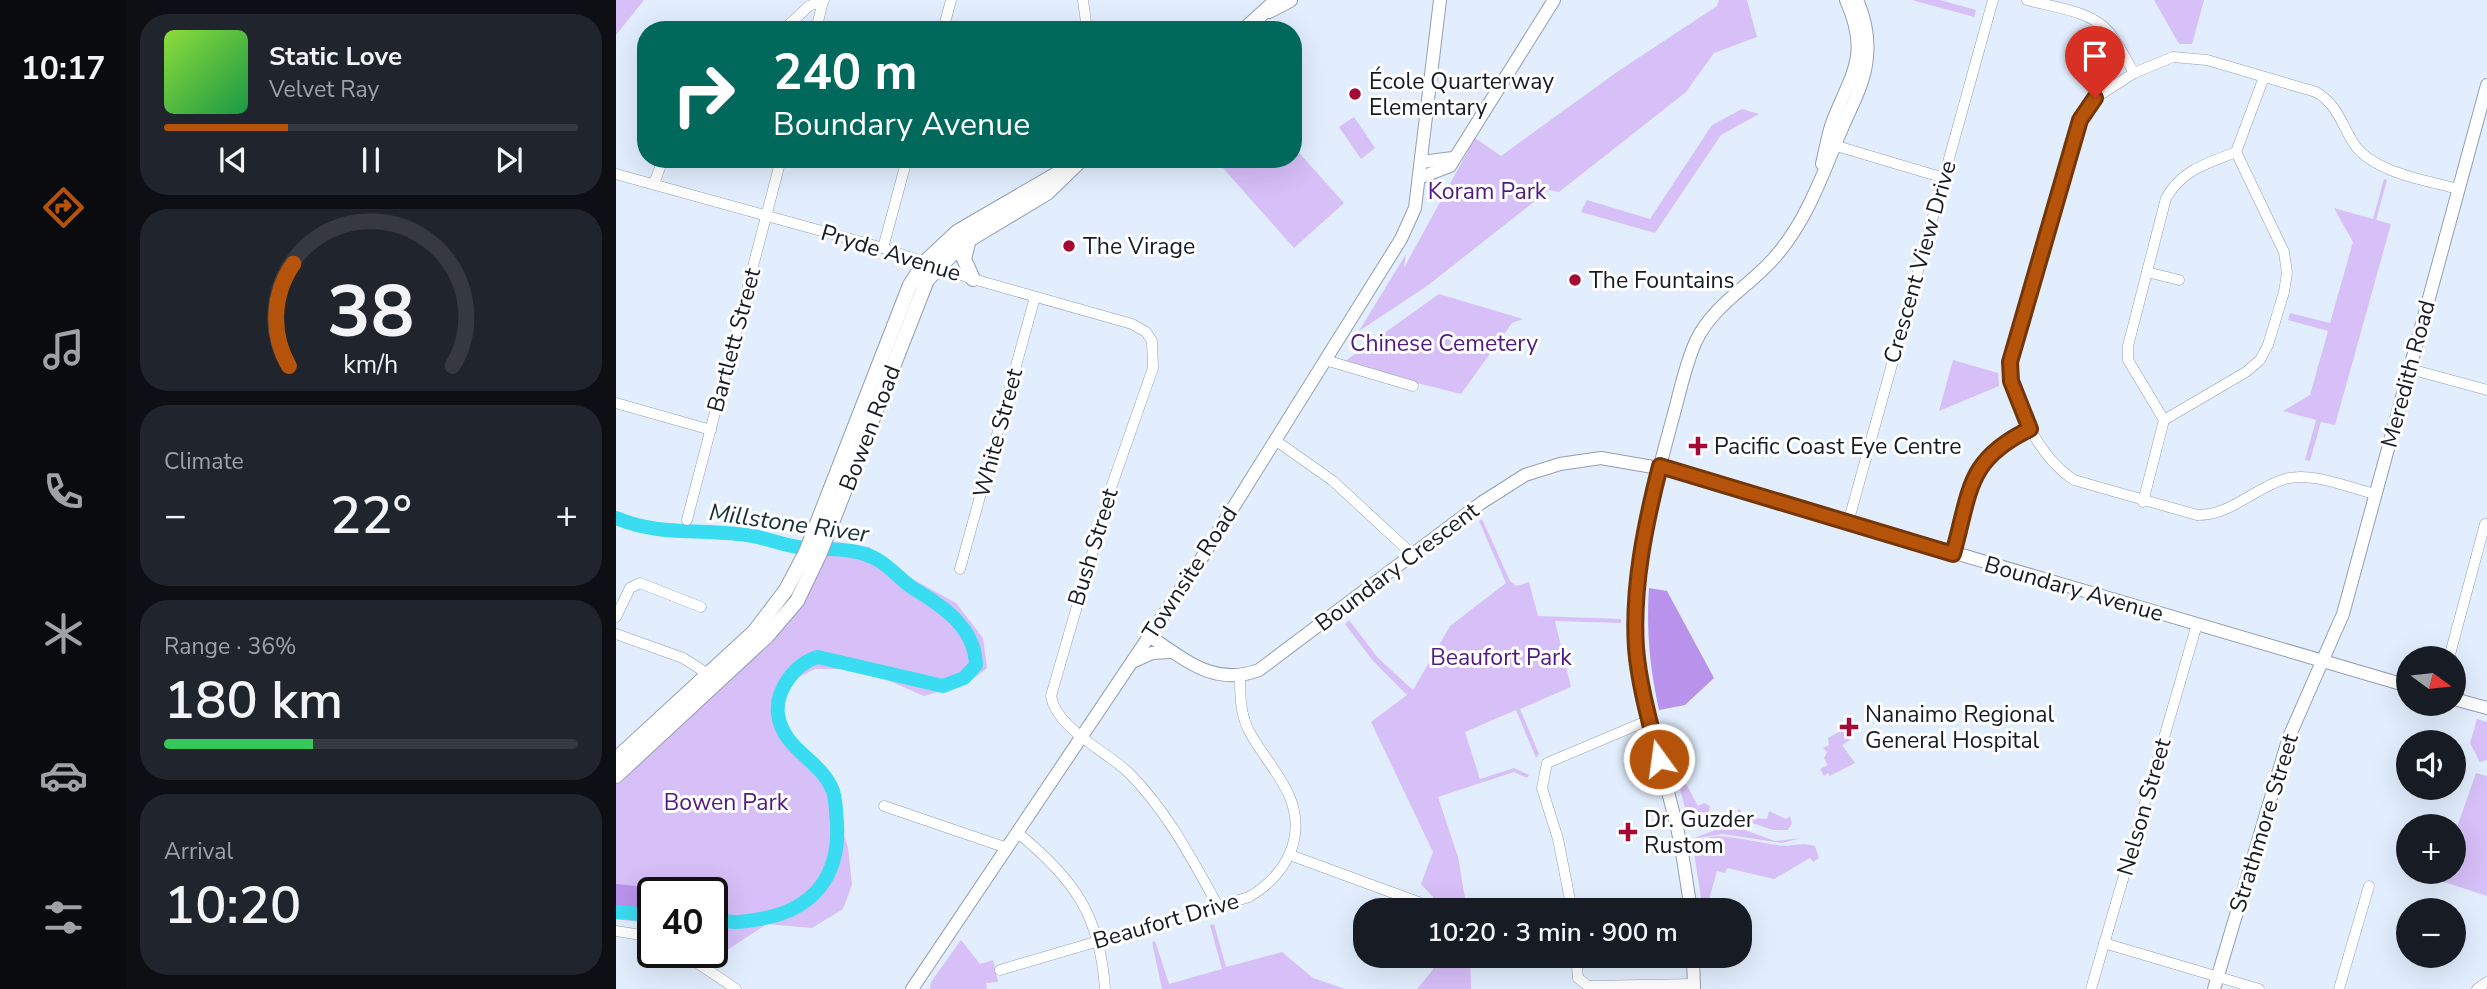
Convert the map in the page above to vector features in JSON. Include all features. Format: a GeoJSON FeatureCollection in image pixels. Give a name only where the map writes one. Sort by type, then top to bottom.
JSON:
{"type":"FeatureCollection","features":[{"type":"Feature","properties":{"kind":"main road"},"geometry":{"type":"LineString","coordinates":[[1255,21],[1277,0]]}},
{"type":"Feature","properties":{"kind":"main road"},"geometry":{"type":"LineString","coordinates":[[1265,13],[1290,0]]}},
{"type":"Feature","properties":{"kind":"main road","name":"Bowen Road"},"geometry":{"type":"LineString","coordinates":[[616,776],[779,624],[802,592],[813,553],[910,285],[932,264],[957,232],[1067,168]]}},
{"type":"Feature","properties":{"kind":"main road","name":"Bowen Road"},"geometry":{"type":"LineString","coordinates":[[932,264],[1047,193],[1073,168]]}},
{"type":"Feature","properties":{"kind":"main road"},"geometry":{"type":"LineString","coordinates":[[969,239],[964,259],[973,279]]}},
{"type":"Feature","properties":{"kind":"main road","name":"Bowen Road"},"geometry":{"type":"LineString","coordinates":[[616,759],[754,632],[813,553]]}},
{"type":"Feature","properties":{"kind":"street"},"geometry":{"type":"LineString","coordinates":[[945,21],[951,0]]}},
{"type":"Feature","properties":{"kind":"street"},"geometry":{"type":"LineString","coordinates":[[1083,0],[1086,21]]}},
{"type":"Feature","properties":{"kind":"street","name":"Townsite Road"},"geometry":{"type":"LineString","coordinates":[[912,989],[1149,636],[1410,222],[1419,178],[1440,0]]}},
{"type":"Feature","properties":{"kind":"street"},"geometry":{"type":"LineString","coordinates":[[1419,178],[1443,172],[1554,0]]}},
{"type":"Feature","properties":{"kind":"street"},"geometry":{"type":"LineString","coordinates":[[1689,898],[1679,837],[1649,720],[1636,651],[1635,613],[1640,566],[1660,466],[1687,365],[1699,335],[1719,309],[1757,277],[1784,246],[1817,188],[1856,63],[1856,34],[1846,0]]}},
{"type":"Feature","properties":{"kind":"street"},"geometry":{"type":"LineString","coordinates":[[1831,144],[1865,70],[1867,35],[1857,0]]}},
{"type":"Feature","properties":{"kind":"street","name":"Crescent View Drive"},"geometry":{"type":"LineString","coordinates":[[1848,523],[1993,0]]}},
{"type":"Feature","properties":{"kind":"street"},"geometry":{"type":"LineString","coordinates":[[2027,0],[2081,15],[2098,23],[2108,32],[2134,73]]}},
{"type":"Feature","properties":{"kind":"street"},"geometry":{"type":"LineString","coordinates":[[793,21],[809,6],[824,1]]}},
{"type":"Feature","properties":{"kind":"street"},"geometry":{"type":"LineString","coordinates":[[818,21],[824,1]]}},
{"type":"Feature","properties":{"kind":"street"},"geometry":{"type":"LineString","coordinates":[[2375,494],[2308,478],[2287,478],[2213,516],[2197,515],[2143,502],[2074,480],[2062,472],[2030,429],[2011,381],[2010,362],[2080,120],[2095,98],[2134,73],[2173,57],[2207,60],[2316,92],[2329,100],[2355,146],[2372,160],[2458,189]]}},
{"type":"Feature","properties":{"kind":"street"},"geometry":{"type":"LineString","coordinates":[[2143,502],[2164,420],[2246,372],[2260,360],[2268,345],[2284,292],[2287,273],[2284,253],[2236,152],[2264,77]]}},
{"type":"Feature","properties":{"kind":"street","name":"Meredith Road"},"geometry":{"type":"LineString","coordinates":[[2323,661],[2343,614],[2487,85]]}},
{"type":"Feature","properties":{"kind":"street"},"geometry":{"type":"LineString","coordinates":[[1831,144],[1944,178]]}},
{"type":"Feature","properties":{"kind":"street"},"geometry":{"type":"LineString","coordinates":[[2164,420],[2128,360],[2128,346],[2166,198],[2177,181],[2189,170],[2236,152]]}},
{"type":"Feature","properties":{"kind":"street"},"geometry":{"type":"LineString","coordinates":[[1421,162],[1453,158]]}},
{"type":"Feature","properties":{"kind":"street"},"geometry":{"type":"LineString","coordinates":[[653,184],[659,168]]}},
{"type":"Feature","properties":{"kind":"street","name":"Bartlett Street"},"geometry":{"type":"LineString","coordinates":[[687,520],[779,168]]}},
{"type":"Feature","properties":{"kind":"street"},"geometry":{"type":"LineString","coordinates":[[883,248],[905,168]]}},
{"type":"Feature","properties":{"kind":"street","name":"Pryde Avenue"},"geometry":{"type":"LineString","coordinates":[[616,174],[883,248],[973,279],[1132,324],[1146,332],[1154,348]]}},
{"type":"Feature","properties":{"kind":"street"},"geometry":{"type":"LineString","coordinates":[[2147,272],[2179,280]]}},
{"type":"Feature","properties":{"kind":"street","name":"White Street"},"geometry":{"type":"LineString","coordinates":[[960,569],[1035,297]]}},
{"type":"Feature","properties":{"kind":"street","name":"Bush Street"},"geometry":{"type":"LineString","coordinates":[[1154,348],[1153,368],[1112,485],[1052,689],[1052,702],[1059,719],[1129,773],[1160,809],[1217,906]]}},
{"type":"Feature","properties":{"kind":"street"},"geometry":{"type":"LineString","coordinates":[[1325,360],[1413,386]]}},
{"type":"Feature","properties":{"kind":"street"},"geometry":{"type":"LineString","coordinates":[[2410,369],[2487,390]]}},
{"type":"Feature","properties":{"kind":"street"},"geometry":{"type":"LineString","coordinates":[[616,403],[711,430]]}},
{"type":"Feature","properties":{"kind":"street"},"geometry":{"type":"LineString","coordinates":[[1953,554],[1975,475],[2002,442],[2030,429]]}},
{"type":"Feature","properties":{"kind":"street"},"geometry":{"type":"LineString","coordinates":[[1275,440],[1333,481],[1413,555]]}},
{"type":"Feature","properties":{"kind":"street","name":"Boundary Crescent"},"geometry":{"type":"LineString","coordinates":[[1149,636],[1200,670],[1240,675],[1269,665],[1499,490],[1538,470],[1566,462],[1601,458],[1660,466]]}},
{"type":"Feature","properties":{"kind":"street","name":"Boundary Avenue"},"geometry":{"type":"LineString","coordinates":[[1660,466],[2396,682]]}},
{"type":"Feature","properties":{"kind":"street"},"geometry":{"type":"LineString","coordinates":[[2452,646],[2485,524]]}},
{"type":"Feature","properties":{"kind":"street"},"geometry":{"type":"LineString","coordinates":[[616,617],[630,588],[640,583],[701,607]]}},
{"type":"Feature","properties":{"kind":"street","name":"Nelson Street"},"geometry":{"type":"LineString","coordinates":[[2091,989],[2197,624]]}},
{"type":"Feature","properties":{"kind":"street"},"geometry":{"type":"LineString","coordinates":[[616,634],[683,658],[708,674]]}},
{"type":"Feature","properties":{"kind":"street"},"geometry":{"type":"LineString","coordinates":[[1132,662],[1152,653],[1171,652]]}},
{"type":"Feature","properties":{"kind":"street","name":"Strathmore Street"},"geometry":{"type":"LineString","coordinates":[[2216,983],[2289,737],[2323,661]]}},
{"type":"Feature","properties":{"kind":"street","name":"Beaufort Drive"},"geometry":{"type":"LineString","coordinates":[[1000,970],[1249,898],[1276,878],[1290,855],[1295,831],[1293,806],[1248,728],[1241,705],[1240,675]]}},
{"type":"Feature","properties":{"kind":"street"},"geometry":{"type":"LineString","coordinates":[[2466,702],[2487,708]]}},
{"type":"Feature","properties":{"kind":"street"},"geometry":{"type":"LineString","coordinates":[[1570,898],[1558,839],[1542,788],[1547,763],[1649,720]]}},
{"type":"Feature","properties":{"kind":"street"},"geometry":{"type":"LineString","coordinates":[[884,806],[1007,848]]}},
{"type":"Feature","properties":{"kind":"street"},"geometry":{"type":"LineString","coordinates":[[1018,833],[1061,870],[1082,899],[1099,941],[1105,989]]}},
{"type":"Feature","properties":{"kind":"street"},"geometry":{"type":"LineString","coordinates":[[1290,855],[1407,898]]}},
{"type":"Feature","properties":{"kind":"street"},"geometry":{"type":"LineString","coordinates":[[2339,989],[2369,886]]}},
{"type":"Feature","properties":{"kind":"street"},"geometry":{"type":"LineString","coordinates":[[616,931],[637,934]]}},
{"type":"Feature","properties":{"kind":"street"},"geometry":{"type":"LineString","coordinates":[[2104,943],[2216,983],[2259,989]]}},
{"type":"Feature","properties":{"kind":"street"},"geometry":{"type":"LineString","coordinates":[[705,968],[736,989]]}},
{"type":"Feature","properties":{"kind":"street"},"geometry":{"type":"LineString","coordinates":[[1577,968],[1578,978],[1588,986],[1694,986],[1693,968]]}},
{"type":"Feature","properties":{"kind":"street"},"geometry":{"type":"LineString","coordinates":[[2477,989],[2487,982]]}},
{"type":"Feature","properties":{"kind":"green space"},"geometry":{"type":"Polygon","coordinates":[[[616,0],[644,0],[616,35],[616,0]]]}},
{"type":"Feature","properties":{"kind":"green space","name":"Koram Park"},"geometry":{"type":"Polygon","coordinates":[[[1719,0],[1747,0],[1757,37],[1714,53],[1686,92],[1559,192],[1549,190],[1427,286],[1359,331],[1406,254],[1404,268],[1475,138],[1501,156],[1617,72],[1717,6],[1719,0]]]}},
{"type":"Feature","properties":{"kind":"green space"},"geometry":{"type":"Polygon","coordinates":[[[1912,0],[1940,0],[1976,10],[1974,17],[1912,0]]]}},
{"type":"Feature","properties":{"kind":"green space"},"geometry":{"type":"Polygon","coordinates":[[[2154,0],[2204,0],[2192,44],[2179,44],[2154,0]]]}},
{"type":"Feature","properties":{"kind":"green space"},"geometry":{"type":"Polygon","coordinates":[[[1742,109],[1759,114],[1721,135],[1655,233],[1581,212],[1587,200],[1650,219],[1712,125],[1742,109]]]}},
{"type":"Feature","properties":{"kind":"green space"},"geometry":{"type":"Polygon","coordinates":[[[1354,117],[1375,148],[1361,159],[1339,127],[1354,117]]]}},
{"type":"Feature","properties":{"kind":"green space"},"geometry":{"type":"Polygon","coordinates":[[[1302,156],[1344,203],[1294,248],[1223,168],[1302,168],[1302,156]]]}},
{"type":"Feature","properties":{"kind":"green space"},"geometry":{"type":"Polygon","coordinates":[[[2384,179],[2387,180],[2376,220],[2391,224],[2335,425],[2321,422],[2310,461],[2305,460],[2316,420],[2283,411],[2310,395],[2328,331],[2288,320],[2290,313],[2330,323],[2353,242],[2334,208],[2373,219],[2384,179]]]}},
{"type":"Feature","properties":{"kind":"green space","name":"Chinese Cemetery"},"geometry":{"type":"Polygon","coordinates":[[[1439,294],[1523,319],[1512,323],[1461,394],[1341,364],[1439,294]]]}},
{"type":"Feature","properties":{"kind":"green space"},"geometry":{"type":"Polygon","coordinates":[[[1953,360],[1998,373],[1999,386],[1939,411],[1953,360]]]}},
{"type":"Feature","properties":{"kind":"green space","name":"Beaufort Park"},"geometry":{"type":"Polygon","coordinates":[[[1482,519],[1510,581],[1516,586],[1529,582],[1538,616],[1621,619],[1621,623],[1555,621],[1571,687],[1520,709],[1539,754],[1536,758],[1516,710],[1465,732],[1480,779],[1514,768],[1529,775],[1527,778],[1514,772],[1438,797],[1458,857],[1465,898],[1433,898],[1421,884],[1433,852],[1371,722],[1407,695],[1373,661],[1345,624],[1349,620],[1378,658],[1413,690],[1450,626],[1506,583],[1479,521],[1482,519]]]}},
{"type":"Feature","properties":{"kind":"green space","name":"Bowen Park"},"geometry":{"type":"Polygon","coordinates":[[[825,541],[869,547],[905,575],[956,603],[983,638],[987,668],[968,683],[924,696],[876,675],[848,669],[815,669],[791,681],[777,707],[778,715],[790,736],[818,763],[831,791],[848,848],[852,885],[843,909],[812,928],[767,924],[728,950],[728,877],[637,877],[637,922],[616,919],[616,774],[735,666],[791,604],[812,572],[825,541]]]}},
{"type":"Feature","properties":{"kind":"green space"},"geometry":{"type":"Polygon","coordinates":[[[2477,719],[2487,722],[2487,760],[2480,762],[2470,743],[2477,719]]]}},
{"type":"Feature","properties":{"kind":"green space"},"geometry":{"type":"Polygon","coordinates":[[[1844,729],[1850,740],[1842,745],[1855,763],[1830,776],[1828,773],[1824,776],[1820,769],[1828,765],[1824,758],[1827,752],[1823,748],[1829,745],[1828,738],[1844,729]]]}},
{"type":"Feature","properties":{"kind":"green space"},"geometry":{"type":"Polygon","coordinates":[[[1685,759],[1688,764],[1679,771],[1698,806],[1704,803],[1710,806],[1709,812],[1725,815],[1729,808],[1727,815],[1690,828],[1676,772],[1685,759]]]}},
{"type":"Feature","properties":{"kind":"green space"},"geometry":{"type":"Polygon","coordinates":[[[2476,773],[2487,776],[2487,896],[2450,884],[2466,884],[2466,814],[2462,814],[2476,773]]]}},
{"type":"Feature","properties":{"kind":"green space"},"geometry":{"type":"Polygon","coordinates":[[[1738,809],[1741,810],[1741,817],[1767,819],[1769,811],[1786,819],[1790,816],[1792,823],[1788,830],[1773,830],[1738,818],[1738,809]]]}},
{"type":"Feature","properties":{"kind":"green space"},"geometry":{"type":"Polygon","coordinates":[[[1723,827],[1742,829],[1775,841],[1801,838],[1782,843],[1723,834],[1692,839],[1723,827]]]}},
{"type":"Feature","properties":{"kind":"green space"},"geometry":{"type":"Polygon","coordinates":[[[1716,836],[1782,846],[1809,845],[1815,846],[1819,858],[1813,862],[1810,858],[1774,879],[1727,868],[1725,873],[1717,871],[1709,898],[1701,898],[1692,841],[1716,836]]]}},
{"type":"Feature","properties":{"kind":"green space"},"geometry":{"type":"Polygon","coordinates":[[[1214,924],[1226,967],[1282,952],[1313,978],[1345,989],[1162,989],[1152,942],[1155,941],[1169,984],[1222,969],[1210,925],[1214,924]]]}},
{"type":"Feature","properties":{"kind":"green space"},"geometry":{"type":"Polygon","coordinates":[[[961,940],[980,964],[993,960],[998,982],[986,983],[987,989],[930,989],[931,982],[961,940]]]}},
{"type":"Feature","properties":{"kind":"green space"},"geometry":{"type":"Polygon","coordinates":[[[1433,968],[1470,968],[1471,989],[1417,989],[1433,968]]]}},
{"type":"Feature","properties":{"kind":"shaded area"},"geometry":{"type":"Polygon","coordinates":[[[1649,588],[1667,591],[1714,678],[1685,705],[1659,710],[1650,650],[1649,588]]]}},
{"type":"Feature","properties":{"kind":"shaded area"},"geometry":{"type":"Polygon","coordinates":[[[616,884],[637,886],[637,918],[616,919],[616,884]]]}},
{"type":"Feature","properties":{"kind":"waterway","name":"Millstone River"},"geometry":{"type":"LineString","coordinates":[[616,518],[649,528],[736,534],[759,537],[785,545],[842,550],[870,556],[947,611],[964,629],[974,652],[976,665],[964,678],[943,686],[818,657],[794,672],[783,687],[778,714],[787,737],[820,771],[833,791],[837,823],[834,858],[821,886],[798,906],[765,918],[728,921]]}},
{"type":"Feature","properties":{"kind":"waterway","name":"Millstone River"},"geometry":{"type":"LineString","coordinates":[[616,912],[637,914]]}},
{"type":"Feature","properties":{"kind":"place","name":"École Quarterway Elementary"},"geometry":{"type":"Point","coordinates":[1355,94]}},
{"type":"Feature","properties":{"kind":"place","name":"The Virage"},"geometry":{"type":"Point","coordinates":[1069,246]}},
{"type":"Feature","properties":{"kind":"place","name":"The Fountains"},"geometry":{"type":"Point","coordinates":[1575,280]}},
{"type":"Feature","properties":{"kind":"place","name":"Pacific Coast Eye Centre"},"geometry":{"type":"Point","coordinates":[1698,446]}},
{"type":"Feature","properties":{"kind":"place","name":"Nanaimo Regional General Hospital"},"geometry":{"type":"Point","coordinates":[1849,727]}},
{"type":"Feature","properties":{"kind":"place","name":"Dr. Guzder Rustom"},"geometry":{"type":"Point","coordinates":[1628,832]}},
{"type":"Feature","properties":{"kind":"route"},"geometry":{"type":"LineString","coordinates":[[1659,759],[1639,675],[1635,613],[1636,590],[1660,466],[1953,554],[1975,475],[1986,458],[2002,442],[2030,429],[2011,381],[2010,362],[2080,120],[2095,98]]}}]}
